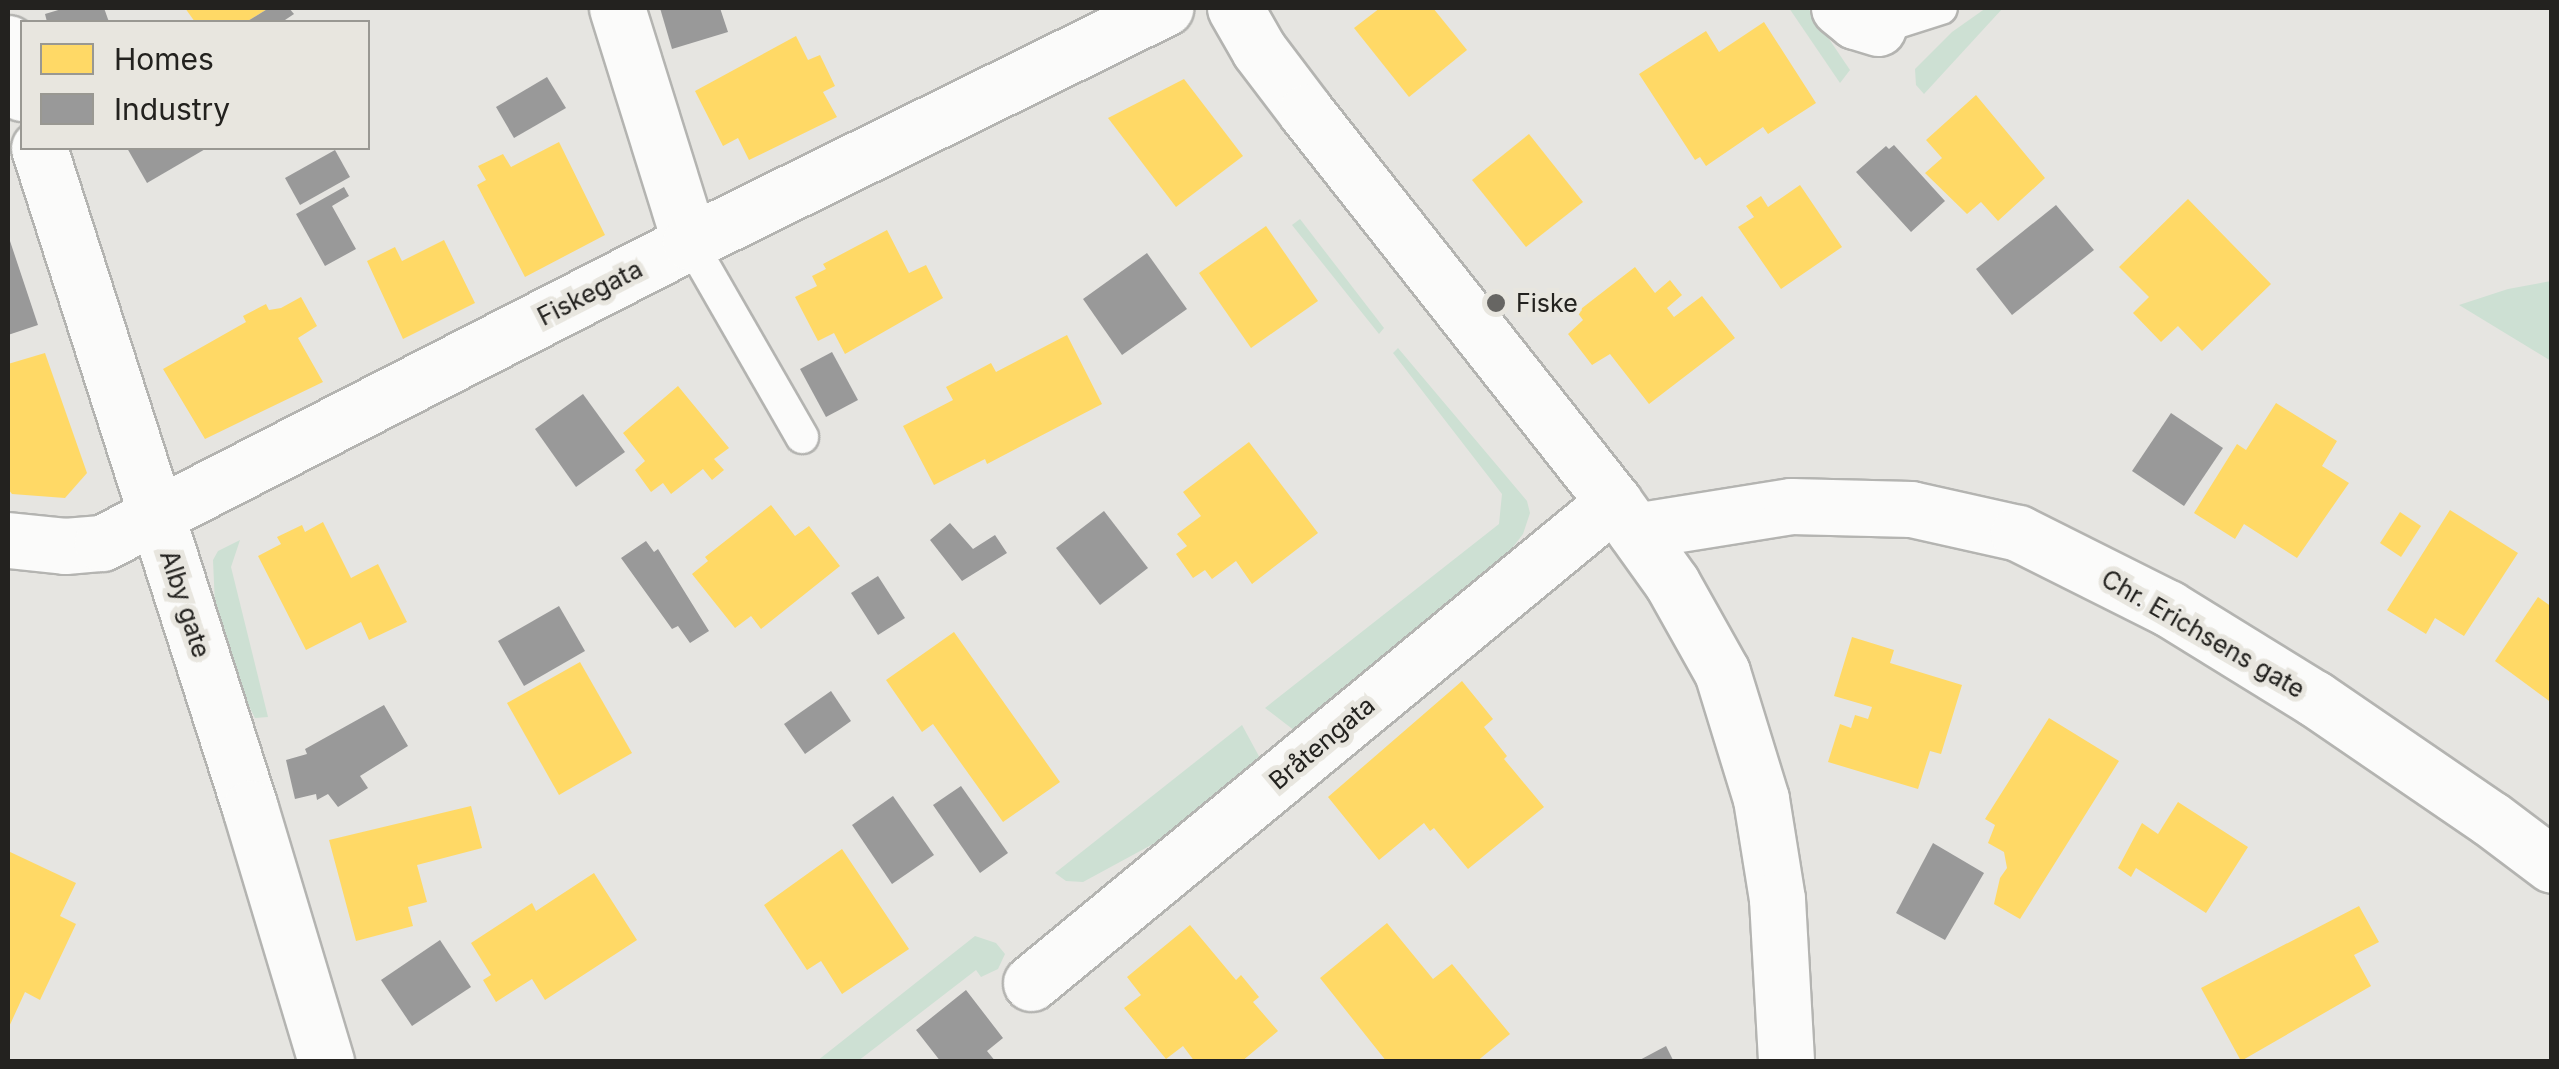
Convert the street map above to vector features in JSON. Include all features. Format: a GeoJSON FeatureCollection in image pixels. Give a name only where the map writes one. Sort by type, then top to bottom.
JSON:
{"type":"FeatureCollection","features":[{"type":"Feature","properties":{"kind":"street"},"geometry":{"type":"LineString","coordinates":[[617,8],[690,242]]}},
{"type":"Feature","properties":{"kind":"street","name":"Fiskegata"},"geometry":{"type":"LineString","coordinates":[[8,540],[65,546],[102,543],[690,242],[1165,8]]}},
{"type":"Feature","properties":{"kind":"street"},"geometry":{"type":"LineString","coordinates":[[1235,8],[1259,50],[1306,112],[1624,516],[1672,583],[1722,672],[1744,734],[1760,799],[1776,898],[1786,1062]]}},
{"type":"Feature","properties":{"kind":"street"},"geometry":{"type":"LineString","coordinates":[[8,43],[20,86]]}},
{"type":"Feature","properties":{"kind":"street","name":"Alby gate"},"geometry":{"type":"LineString","coordinates":[[40,150],[326,1062]]}},
{"type":"Feature","properties":{"kind":"street","name":"Chr. Erichsens gate"},"geometry":{"type":"LineString","coordinates":[[1624,516],[1790,506],[1911,509],[2018,533],[2168,608],[2249,658],[2492,818],[2552,866]]}},
{"type":"Feature","properties":{"kind":"street","name":"Bråtengata"},"geometry":{"type":"LineString","coordinates":[[1031,983],[1624,516]]}},
{"type":"Feature","properties":{"kind":"lane"},"geometry":{"type":"LineString","coordinates":[[1859,18],[1941,8]]}},
{"type":"Feature","properties":{"kind":"lane"},"geometry":{"type":"LineString","coordinates":[[690,242],[802,438]]}},
{"type":"Feature","properties":{"kind":"green space"},"geometry":{"type":"Polygon","coordinates":[[[1789,8],[1808,8],[1850,70],[1840,83],[1789,8]]]}},
{"type":"Feature","properties":{"kind":"green space"},"geometry":{"type":"Polygon","coordinates":[[[1986,8],[2003,8],[1924,94],[1916,85],[1915,69],[1952,32],[1986,8]]]}},
{"type":"Feature","properties":{"kind":"green space"},"geometry":{"type":"Polygon","coordinates":[[[1300,219],[1384,328],[1379,334],[1292,225],[1300,219]]]}},
{"type":"Feature","properties":{"kind":"green space"},"geometry":{"type":"Polygon","coordinates":[[[2551,281],[2551,361],[2459,305],[2508,289],[2551,281]]]}},
{"type":"Feature","properties":{"kind":"green space"},"geometry":{"type":"Polygon","coordinates":[[[1398,348],[1527,501],[1530,513],[1523,534],[1507,555],[1295,731],[1265,708],[1499,524],[1502,494],[1393,353],[1398,348]]]}},
{"type":"Feature","properties":{"kind":"green space"},"geometry":{"type":"Polygon","coordinates":[[[240,540],[231,567],[268,717],[255,718],[233,675],[215,606],[213,560],[218,551],[240,540]]]}},
{"type":"Feature","properties":{"kind":"green space"},"geometry":{"type":"Polygon","coordinates":[[[1242,725],[1261,760],[1166,837],[1083,882],[1066,881],[1055,873],[1242,725]]]}},
{"type":"Feature","properties":{"kind":"green space"},"geometry":{"type":"Polygon","coordinates":[[[975,936],[996,943],[1005,954],[998,969],[981,977],[976,970],[858,1061],[817,1061],[975,936]]]}},
{"type":"Feature","properties":{"kind":"building: Homes"},"geometry":{"type":"Polygon","coordinates":[[[185,8],[269,8],[249,20],[194,20],[185,8]]]}},
{"type":"Feature","properties":{"kind":"building: Homes"},"geometry":{"type":"Polygon","coordinates":[[[1380,8],[1433,8],[1467,50],[1409,97],[1354,28],[1380,8]]]}},
{"type":"Feature","properties":{"kind":"building: Homes"},"geometry":{"type":"Polygon","coordinates":[[[1764,22],[1816,103],[1768,134],[1763,127],[1706,166],[1700,157],[1695,160],[1639,74],[1706,31],[1719,52],[1764,22]]]}},
{"type":"Feature","properties":{"kind":"building: Homes"},"geometry":{"type":"Polygon","coordinates":[[[796,36],[808,60],[820,55],[835,86],[823,92],[837,117],[749,160],[738,138],[723,146],[695,91],[796,36]]]}},
{"type":"Feature","properties":{"kind":"building: Homes"},"geometry":{"type":"Polygon","coordinates":[[[1184,79],[1243,156],[1176,207],[1108,118],[1184,79]]]}},
{"type":"Feature","properties":{"kind":"building: Homes"},"geometry":{"type":"Polygon","coordinates":[[[1976,95],[2045,178],[1998,221],[1981,202],[1967,214],[1925,173],[1942,158],[1926,140],[1976,95]]]}},
{"type":"Feature","properties":{"kind":"building: Homes"},"geometry":{"type":"Polygon","coordinates":[[[1529,134],[1583,202],[1526,247],[1472,180],[1529,134]]]}},
{"type":"Feature","properties":{"kind":"building: Homes"},"geometry":{"type":"Polygon","coordinates":[[[559,142],[605,235],[525,277],[477,185],[486,180],[478,166],[503,154],[511,167],[559,142]]]}},
{"type":"Feature","properties":{"kind":"building: Homes"},"geometry":{"type":"Polygon","coordinates":[[[1800,185],[1842,247],[1781,289],[1738,227],[1754,217],[1746,206],[1761,196],[1768,207],[1800,185]]]}},
{"type":"Feature","properties":{"kind":"building: Homes"},"geometry":{"type":"Polygon","coordinates":[[[2188,199],[2271,284],[2202,351],[2178,326],[2161,342],[2133,313],[2149,297],[2119,267],[2188,199]]]}},
{"type":"Feature","properties":{"kind":"building: Homes"},"geometry":{"type":"Polygon","coordinates":[[[1266,226],[1318,301],[1251,348],[1199,273],[1266,226]]]}},
{"type":"Feature","properties":{"kind":"building: Homes"},"geometry":{"type":"Polygon","coordinates":[[[887,230],[909,273],[926,265],[943,298],[845,354],[834,333],[818,341],[795,297],[817,286],[812,276],[826,269],[823,264],[887,230]]]}},
{"type":"Feature","properties":{"kind":"building: Homes"},"geometry":{"type":"Polygon","coordinates":[[[444,240],[475,303],[403,339],[367,261],[395,247],[402,261],[444,240]]]}},
{"type":"Feature","properties":{"kind":"building: Homes"},"geometry":{"type":"Polygon","coordinates":[[[1635,267],[1655,293],[1670,280],[1682,295],[1667,308],[1674,317],[1702,296],[1735,338],[1649,404],[1610,354],[1592,365],[1568,334],[1583,320],[1577,312],[1635,267]]]}},
{"type":"Feature","properties":{"kind":"building: Homes"},"geometry":{"type":"Polygon","coordinates":[[[301,297],[317,326],[298,338],[323,382],[205,439],[163,369],[246,322],[243,316],[266,304],[269,310],[281,308],[301,297]]]}},
{"type":"Feature","properties":{"kind":"building: Homes"},"geometry":{"type":"Polygon","coordinates":[[[1067,335],[1102,404],[987,464],[985,459],[934,485],[903,426],[953,400],[946,387],[991,363],[996,372],[1067,335]]]}},
{"type":"Feature","properties":{"kind":"building: Homes"},"geometry":{"type":"Polygon","coordinates":[[[45,353],[87,473],[65,498],[12,494],[8,489],[8,364],[45,353]]]}},
{"type":"Feature","properties":{"kind":"building: Homes"},"geometry":{"type":"Polygon","coordinates":[[[678,386],[729,448],[714,459],[724,470],[712,480],[703,469],[671,494],[663,483],[651,492],[635,470],[645,461],[623,433],[678,386]]]}},
{"type":"Feature","properties":{"kind":"building: Homes"},"geometry":{"type":"Polygon","coordinates":[[[2276,403],[2337,441],[2322,466],[2349,483],[2297,558],[2244,524],[2235,539],[2194,513],[2237,444],[2246,450],[2276,403]]]}},
{"type":"Feature","properties":{"kind":"building: Homes"},"geometry":{"type":"Polygon","coordinates":[[[1249,442],[1318,533],[1252,584],[1236,561],[1212,579],[1205,570],[1193,578],[1176,554],[1187,546],[1177,534],[1201,516],[1183,492],[1249,442]]]}},
{"type":"Feature","properties":{"kind":"building: Homes"},"geometry":{"type":"Polygon","coordinates":[[[771,505],[795,536],[809,526],[840,566],[761,629],[751,616],[735,628],[692,574],[708,561],[705,557],[771,505]]]}},
{"type":"Feature","properties":{"kind":"building: Homes"},"geometry":{"type":"Polygon","coordinates":[[[2450,510],[2518,553],[2464,636],[2435,618],[2426,634],[2387,610],[2450,510]]]}},
{"type":"Feature","properties":{"kind":"building: Homes"},"geometry":{"type":"Polygon","coordinates":[[[2400,512],[2421,526],[2401,557],[2380,543],[2400,512]]]}},
{"type":"Feature","properties":{"kind":"building: Homes"},"geometry":{"type":"Polygon","coordinates":[[[323,522],[351,578],[378,564],[407,622],[369,640],[361,622],[306,650],[258,556],[281,544],[277,537],[302,525],[305,532],[323,522]]]}},
{"type":"Feature","properties":{"kind":"building: Homes"},"geometry":{"type":"Polygon","coordinates":[[[2538,597],[2552,607],[2552,703],[2495,661],[2538,597]]]}},
{"type":"Feature","properties":{"kind":"building: Homes"},"geometry":{"type":"Polygon","coordinates":[[[954,632],[1060,782],[1003,822],[933,724],[922,732],[886,680],[954,632]]]}},
{"type":"Feature","properties":{"kind":"building: Homes"},"geometry":{"type":"Polygon","coordinates":[[[1852,637],[1894,650],[1890,663],[1962,685],[1941,754],[1930,751],[1918,789],[1828,762],[1840,724],[1851,728],[1855,715],[1868,719],[1872,707],[1834,696],[1852,637]]]}},
{"type":"Feature","properties":{"kind":"building: Homes"},"geometry":{"type":"Polygon","coordinates":[[[580,662],[632,753],[559,795],[507,703],[580,662]]]}},
{"type":"Feature","properties":{"kind":"building: Homes"},"geometry":{"type":"Polygon","coordinates":[[[1462,681],[1493,719],[1484,727],[1507,756],[1504,759],[1544,807],[1468,869],[1434,828],[1430,831],[1424,823],[1379,860],[1328,797],[1462,681]]]}},
{"type":"Feature","properties":{"kind":"building: Homes"},"geometry":{"type":"Polygon","coordinates":[[[2049,718],[2119,761],[2020,919],[1994,904],[2000,878],[2007,868],[2004,852],[1988,843],[1995,825],[1985,819],[2049,718]]]}},
{"type":"Feature","properties":{"kind":"building: Homes"},"geometry":{"type":"Polygon","coordinates":[[[2178,802],[2248,847],[2206,913],[2136,868],[2131,877],[2118,868],[2142,823],[2158,834],[2178,802]]]}},
{"type":"Feature","properties":{"kind":"building: Homes"},"geometry":{"type":"Polygon","coordinates":[[[471,806],[482,848],[417,865],[427,902],[408,907],[413,926],[356,941],[329,840],[471,806]]]}},
{"type":"Feature","properties":{"kind":"building: Homes"},"geometry":{"type":"Polygon","coordinates":[[[842,849],[909,949],[842,994],[821,961],[807,970],[764,905],[842,849]]]}},
{"type":"Feature","properties":{"kind":"building: Homes"},"geometry":{"type":"Polygon","coordinates":[[[8,851],[76,883],[60,916],[76,924],[40,1000],[25,992],[8,1029],[8,851]]]}},
{"type":"Feature","properties":{"kind":"building: Homes"},"geometry":{"type":"Polygon","coordinates":[[[594,873],[637,940],[545,1000],[532,979],[496,1002],[483,980],[491,975],[471,943],[532,903],[536,911],[594,873]]]}},
{"type":"Feature","properties":{"kind":"building: Homes"},"geometry":{"type":"Polygon","coordinates":[[[2359,906],[2379,942],[2354,955],[2371,986],[2241,1061],[2201,988],[2359,906]]]}},
{"type":"Feature","properties":{"kind":"building: Homes"},"geometry":{"type":"Polygon","coordinates":[[[1387,923],[1433,979],[1452,964],[1510,1034],[1476,1062],[1387,1062],[1320,978],[1387,923]]]}},
{"type":"Feature","properties":{"kind":"building: Homes"},"geometry":{"type":"Polygon","coordinates":[[[1190,925],[1236,980],[1241,975],[1259,997],[1253,1002],[1278,1031],[1241,1062],[1195,1062],[1183,1046],[1166,1059],[1124,1008],[1141,995],[1127,977],[1190,925]]]}},
{"type":"Feature","properties":{"kind":"building: Industry"},"geometry":{"type":"Polygon","coordinates":[[[65,8],[104,8],[108,20],[46,20],[45,14],[65,8]]]}},
{"type":"Feature","properties":{"kind":"building: Industry"},"geometry":{"type":"Polygon","coordinates":[[[269,8],[289,8],[294,14],[285,20],[249,20],[269,8]]]}},
{"type":"Feature","properties":{"kind":"building: Industry"},"geometry":{"type":"Polygon","coordinates":[[[660,8],[720,8],[728,32],[672,49],[660,8]]]}},
{"type":"Feature","properties":{"kind":"building: Industry"},"geometry":{"type":"Polygon","coordinates":[[[547,77],[566,108],[514,138],[496,107],[547,77]]]}},
{"type":"Feature","properties":{"kind":"building: Industry"},"geometry":{"type":"Polygon","coordinates":[[[1894,145],[1945,201],[1911,232],[1856,172],[1886,146],[1889,149],[1894,145]]]}},
{"type":"Feature","properties":{"kind":"building: Industry"},"geometry":{"type":"Polygon","coordinates":[[[128,150],[204,150],[147,183],[128,150]]]}},
{"type":"Feature","properties":{"kind":"building: Industry"},"geometry":{"type":"Polygon","coordinates":[[[335,150],[350,177],[300,205],[285,178],[335,150]]]}},
{"type":"Feature","properties":{"kind":"building: Industry"},"geometry":{"type":"Polygon","coordinates":[[[344,187],[349,196],[332,206],[356,249],[325,266],[296,214],[344,187]]]}},
{"type":"Feature","properties":{"kind":"building: Industry"},"geometry":{"type":"Polygon","coordinates":[[[2056,205],[2094,250],[2012,315],[1976,269],[2056,205]]]}},
{"type":"Feature","properties":{"kind":"building: Industry"},"geometry":{"type":"Polygon","coordinates":[[[8,235],[38,325],[8,335],[8,235]]]}},
{"type":"Feature","properties":{"kind":"building: Industry"},"geometry":{"type":"Polygon","coordinates":[[[1147,253],[1187,309],[1122,355],[1083,299],[1147,253]]]}},
{"type":"Feature","properties":{"kind":"building: Industry"},"geometry":{"type":"Polygon","coordinates":[[[832,352],[858,400],[826,417],[800,369],[832,352]]]}},
{"type":"Feature","properties":{"kind":"building: Industry"},"geometry":{"type":"Polygon","coordinates":[[[583,394],[625,452],[576,487],[535,429],[583,394]]]}},
{"type":"Feature","properties":{"kind":"building: Industry"},"geometry":{"type":"Polygon","coordinates":[[[2171,413],[2223,448],[2184,506],[2132,471],[2171,413]]]}},
{"type":"Feature","properties":{"kind":"building: Industry"},"geometry":{"type":"Polygon","coordinates":[[[1104,511],[1148,568],[1100,605],[1056,548],[1104,511]]]}},
{"type":"Feature","properties":{"kind":"building: Industry"},"geometry":{"type":"Polygon","coordinates":[[[950,523],[973,549],[995,535],[1007,553],[962,581],[930,540],[950,523]]]}},
{"type":"Feature","properties":{"kind":"building: Industry"},"geometry":{"type":"Polygon","coordinates":[[[646,541],[654,552],[658,549],[709,631],[690,643],[678,626],[672,629],[621,558],[646,541]]]}},
{"type":"Feature","properties":{"kind":"building: Industry"},"geometry":{"type":"Polygon","coordinates":[[[878,576],[905,618],[878,635],[851,593],[878,576]]]}},
{"type":"Feature","properties":{"kind":"building: Industry"},"geometry":{"type":"Polygon","coordinates":[[[559,606],[585,651],[524,686],[498,641],[559,606]]]}},
{"type":"Feature","properties":{"kind":"building: Industry"},"geometry":{"type":"Polygon","coordinates":[[[831,691],[851,721],[805,754],[784,724],[831,691]]]}},
{"type":"Feature","properties":{"kind":"building: Industry"},"geometry":{"type":"Polygon","coordinates":[[[384,705],[408,746],[360,776],[368,788],[338,807],[328,794],[317,800],[316,794],[295,799],[286,760],[307,754],[305,749],[384,705]]]}},
{"type":"Feature","properties":{"kind":"building: Industry"},"geometry":{"type":"Polygon","coordinates":[[[961,786],[1008,853],[980,873],[933,805],[961,786]]]}},
{"type":"Feature","properties":{"kind":"building: Industry"},"geometry":{"type":"Polygon","coordinates":[[[893,796],[934,855],[892,884],[852,825],[893,796]]]}},
{"type":"Feature","properties":{"kind":"building: Industry"},"geometry":{"type":"Polygon","coordinates":[[[1933,843],[1984,873],[1945,940],[1896,913],[1933,843]]]}},
{"type":"Feature","properties":{"kind":"building: Industry"},"geometry":{"type":"Polygon","coordinates":[[[440,940],[471,987],[412,1026],[381,980],[440,940]]]}},
{"type":"Feature","properties":{"kind":"building: Industry"},"geometry":{"type":"Polygon","coordinates":[[[966,990],[1003,1038],[987,1051],[996,1062],[941,1062],[916,1030],[966,990]]]}},
{"type":"Feature","properties":{"kind":"building: Industry"},"geometry":{"type":"Polygon","coordinates":[[[1666,1046],[1674,1062],[1636,1062],[1666,1046]]]}},
{"type":"Feature","properties":{"kind":"place","name":"Fiske"},"geometry":{"type":"Point","coordinates":[1496,303]}}]}
